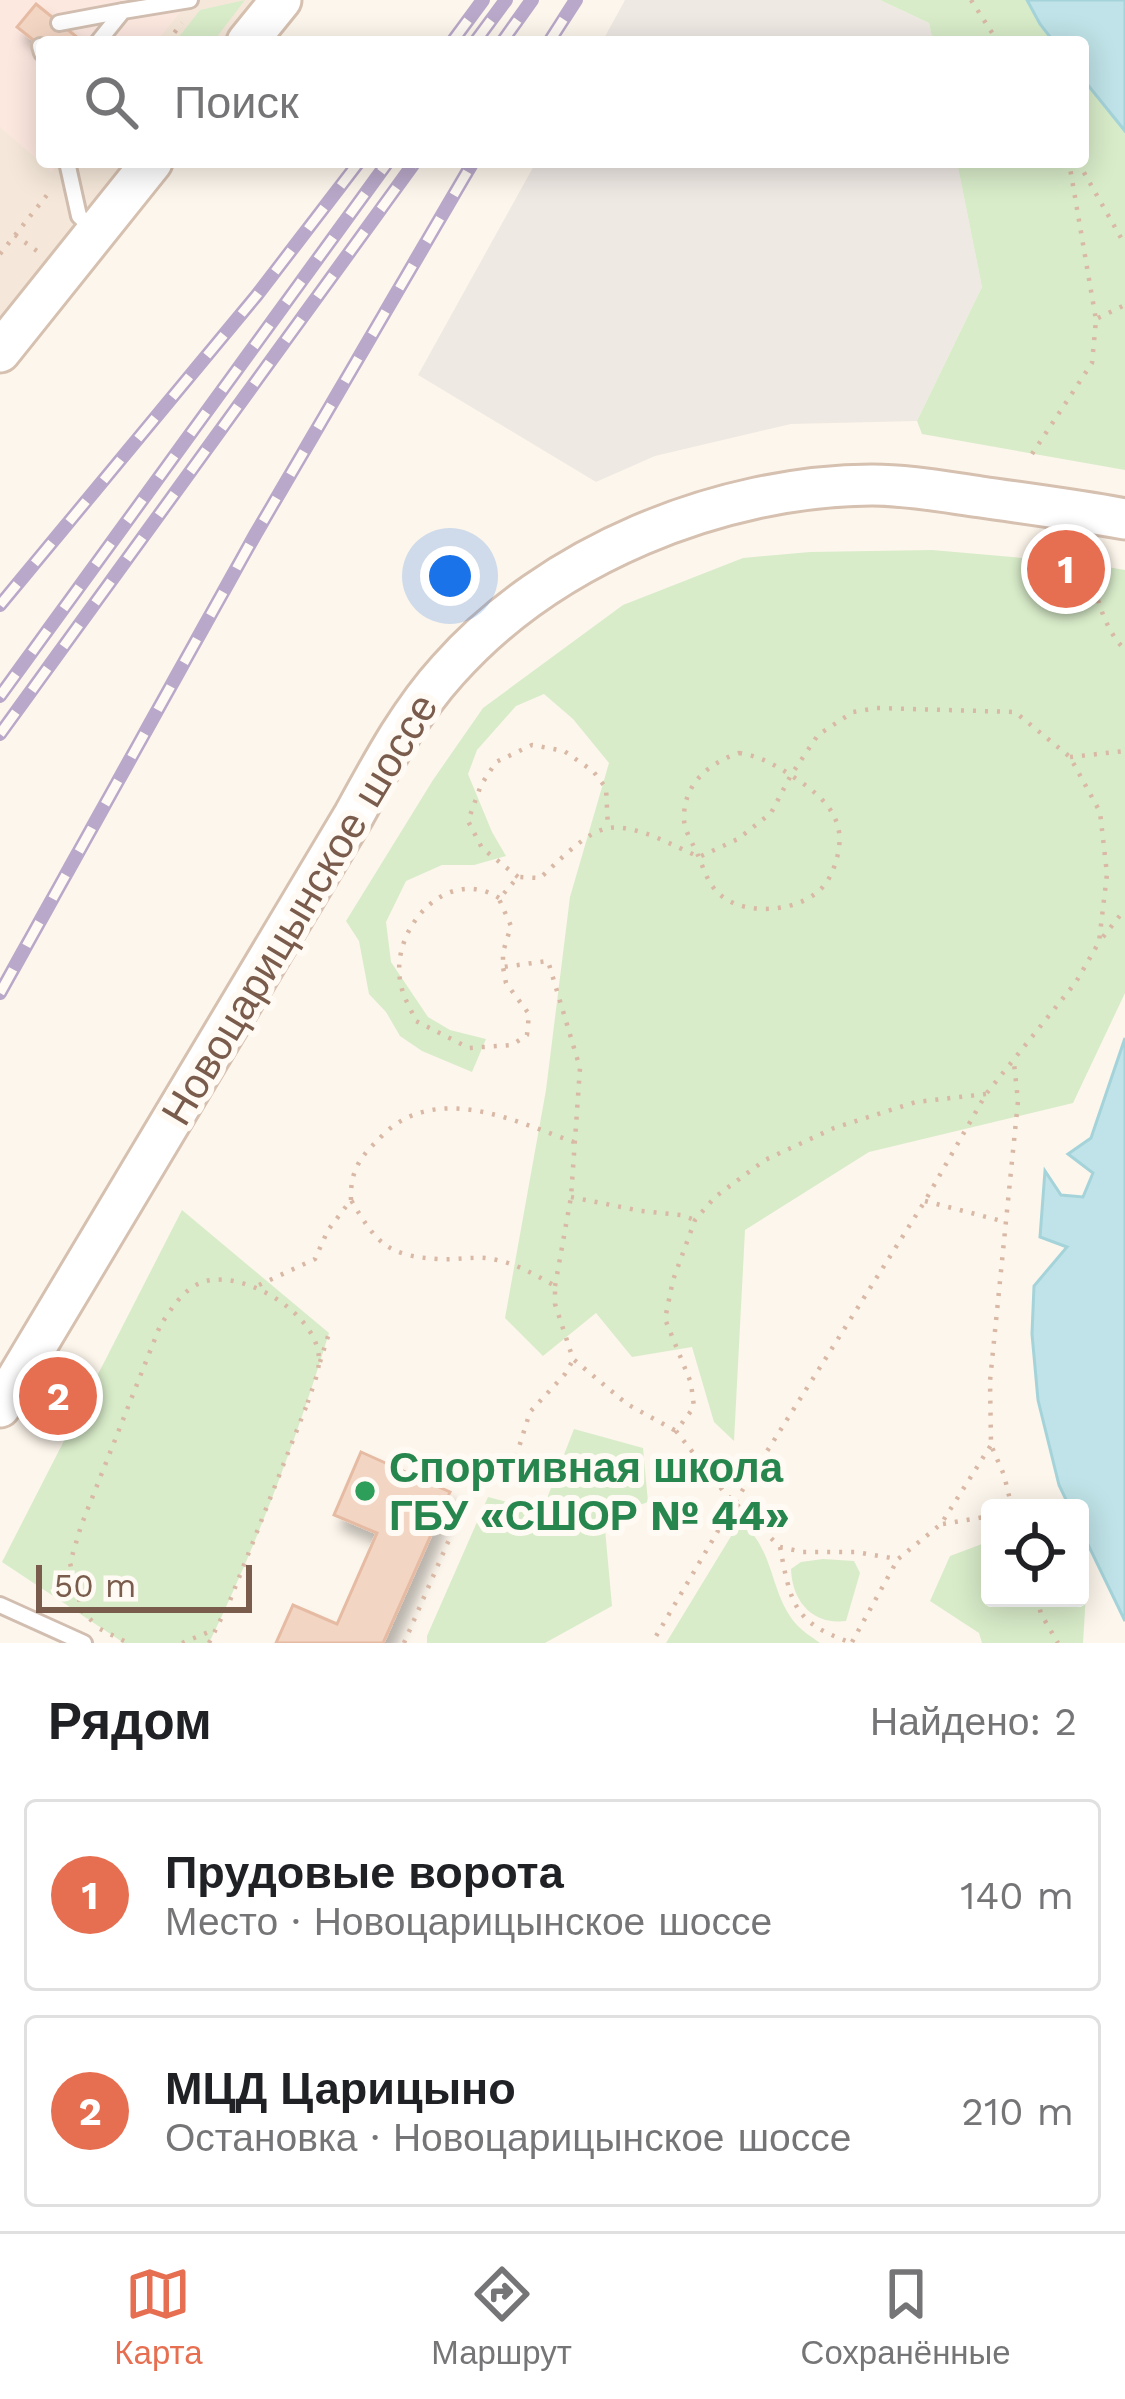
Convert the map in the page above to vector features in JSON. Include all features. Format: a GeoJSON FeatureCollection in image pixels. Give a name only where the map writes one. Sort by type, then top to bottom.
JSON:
{"type":"FeatureCollection","features":[{"type":"Feature","properties":{"kind":"main road"},"geometry":{"type":"LineString","coordinates":[[253,36],[281,0]]}},
{"type":"Feature","properties":{"kind":"main road"},"geometry":{"type":"LineString","coordinates":[[5,336],[147,168]]}},
{"type":"Feature","properties":{"kind":"main road","name":"Новоцарицынское шоссе"},"geometry":{"type":"LineString","coordinates":[[0,1406],[399,734],[447,670],[506,614],[589,559],[681,519],[778,494],[897,487],[1125,519]]}},
{"type":"Feature","properties":{"kind":"lane"},"geometry":{"type":"LineString","coordinates":[[59,23],[190,0]]}},
{"type":"Feature","properties":{"kind":"lane"},"geometry":{"type":"LineString","coordinates":[[103,36],[123,11]]}},
{"type":"Feature","properties":{"kind":"lane"},"geometry":{"type":"LineString","coordinates":[[69,168],[79,217],[96,231]]}},
{"type":"Feature","properties":{"kind":"lane"},"geometry":{"type":"LineString","coordinates":[[0,1605],[85,1643]]}},
{"type":"Feature","properties":{"kind":"path"},"geometry":{"type":"LineString","coordinates":[[971,0],[994,36]]}},
{"type":"Feature","properties":{"kind":"path"},"geometry":{"type":"LineString","coordinates":[[0,254],[66,168]]}},
{"type":"Feature","properties":{"kind":"path"},"geometry":{"type":"LineString","coordinates":[[1032,454],[1093,364],[1096,320],[1070,168]]}},
{"type":"Feature","properties":{"kind":"path"},"geometry":{"type":"LineString","coordinates":[[1081,168],[1125,245]]}},
{"type":"Feature","properties":{"kind":"path"},"geometry":{"type":"LineString","coordinates":[[1096,320],[1125,305]]}},
{"type":"Feature","properties":{"kind":"path"},"geometry":{"type":"LineString","coordinates":[[1092,554],[1090,564],[1113,640],[1125,649]]}},
{"type":"Feature","properties":{"kind":"path"},"geometry":{"type":"LineString","coordinates":[[699,857],[738,839],[771,813],[818,735],[853,712],[877,708],[1015,712],[1070,757],[1100,812],[1108,874],[1099,942]]}},
{"type":"Feature","properties":{"kind":"path"},"geometry":{"type":"LineString","coordinates":[[608,828],[605,788],[593,771],[564,751],[532,745],[496,762],[467,820],[482,848],[518,877],[540,878],[581,842],[608,828],[646,832],[699,857]]}},
{"type":"Feature","properties":{"kind":"path"},"geometry":{"type":"LineString","coordinates":[[1070,757],[1125,751]]}},
{"type":"Feature","properties":{"kind":"path"},"geometry":{"type":"LineString","coordinates":[[739,754],[757,756],[824,798],[836,820],[841,848],[831,875],[816,894],[788,907],[745,908],[715,890],[699,857],[684,821],[689,794],[718,760],[739,754]]}},
{"type":"Feature","properties":{"kind":"path"},"geometry":{"type":"LineString","coordinates":[[499,898],[518,877]]}},
{"type":"Feature","properties":{"kind":"path"},"geometry":{"type":"LineString","coordinates":[[450,890],[487,891],[499,898],[511,926],[503,967],[506,983],[530,1014],[527,1035],[512,1045],[469,1048],[416,1021],[400,982],[403,942],[418,914],[450,890]]}},
{"type":"Feature","properties":{"kind":"path"},"geometry":{"type":"LineString","coordinates":[[652,1643],[986,1094],[1076,982],[1125,909]]}},
{"type":"Feature","properties":{"kind":"path"},"geometry":{"type":"LineString","coordinates":[[503,967],[548,961],[580,1068],[571,1197],[555,1286],[555,1304],[573,1359],[627,1404],[676,1431],[780,1547],[898,1559]]}},
{"type":"Feature","properties":{"kind":"path"},"geometry":{"type":"LineString","coordinates":[[1010,1499],[991,1445],[990,1381],[1018,1101],[1014,1061]]}},
{"type":"Feature","properties":{"kind":"path"},"geometry":{"type":"LineString","coordinates":[[676,1431],[694,1407],[691,1383],[665,1319],[673,1280],[695,1220],[715,1197],[765,1160],[834,1128],[916,1102],[986,1094]]}},
{"type":"Feature","properties":{"kind":"path"},"geometry":{"type":"LineString","coordinates":[[555,1286],[515,1264],[396,1252],[373,1237],[351,1200],[350,1177],[367,1151],[395,1124],[430,1110],[482,1110],[574,1142]]}},
{"type":"Feature","properties":{"kind":"path"},"geometry":{"type":"LineString","coordinates":[[571,1197],[695,1220]]}},
{"type":"Feature","properties":{"kind":"path"},"geometry":{"type":"LineString","coordinates":[[256,1287],[315,1259],[328,1230],[351,1200]]}},
{"type":"Feature","properties":{"kind":"path"},"geometry":{"type":"LineString","coordinates":[[925,1201],[1006,1222]]}},
{"type":"Feature","properties":{"kind":"path"},"geometry":{"type":"LineString","coordinates":[[128,1643],[100,1630],[82,1611],[70,1563],[160,1326],[179,1298],[205,1281],[231,1281],[283,1301],[301,1320],[319,1360],[307,1405]]}},
{"type":"Feature","properties":{"kind":"path"},"geometry":{"type":"LineString","coordinates":[[209,1643],[307,1405],[329,1333]]}},
{"type":"Feature","properties":{"kind":"path"},"geometry":{"type":"LineString","coordinates":[[404,1643],[475,1480],[498,1474],[514,1463],[530,1412],[573,1359]]}},
{"type":"Feature","properties":{"kind":"path"},"geometry":{"type":"LineString","coordinates":[[780,1547],[788,1589],[801,1617],[830,1636],[852,1643],[898,1559],[941,1524],[991,1445]]}},
{"type":"Feature","properties":{"kind":"path"},"geometry":{"type":"LineString","coordinates":[[941,1524],[981,1517]]}},
{"type":"Feature","properties":{"kind":"path"},"geometry":{"type":"LineString","coordinates":[[182,1643],[212,1631],[229,1603]]}},
{"type":"Feature","properties":{"kind":"path"},"geometry":{"type":"LineString","coordinates":[[1040,1607],[1058,1643]]}},
{"type":"Feature","properties":{"kind":"shaded area"},"geometry":{"type":"Polygon","coordinates":[[[0,0],[271,0],[240,36],[36,36],[36,168],[129,168],[0,321],[0,0]]]}},
{"type":"Feature","properties":{"kind":"shaded area"},"geometry":{"type":"Polygon","coordinates":[[[0,0],[190,0],[161,36],[36,36],[36,158],[0,127],[0,0]]]}},
{"type":"Feature","properties":{"kind":"shaded area"},"geometry":{"type":"Polygon","coordinates":[[[625,0],[880,0],[929,23],[932,36],[605,36],[625,0]]]}},
{"type":"Feature","properties":{"kind":"shaded area"},"geometry":{"type":"Polygon","coordinates":[[[533,168],[958,168],[982,287],[917,421],[791,424],[655,456],[596,482],[418,375],[533,168]]]}},
{"type":"Feature","properties":{"kind":"green space"},"geometry":{"type":"Polygon","coordinates":[[[245,0],[218,36],[180,36],[200,10],[245,0]]]}},
{"type":"Feature","properties":{"kind":"green space"},"geometry":{"type":"Polygon","coordinates":[[[880,0],[1125,0],[1125,470],[922,434],[917,421],[982,287],[958,168],[1089,168],[1089,36],[932,36],[929,23],[880,0]]]}},
{"type":"Feature","properties":{"kind":"green space"},"geometry":{"type":"Polygon","coordinates":[[[932,550],[1125,570],[1125,993],[1073,1103],[869,1152],[745,1230],[734,1441],[714,1422],[692,1347],[632,1357],[596,1313],[543,1356],[505,1318],[546,1090],[570,897],[609,763],[573,719],[544,694],[516,706],[477,750],[468,774],[506,856],[474,865],[442,865],[406,881],[386,922],[391,962],[428,1017],[450,1030],[486,1039],[472,1072],[400,1036],[369,994],[359,941],[346,921],[483,708],[623,605],[743,558],[932,550]]]}},
{"type":"Feature","properties":{"kind":"green space"},"geometry":{"type":"Polygon","coordinates":[[[182,1210],[329,1333],[275,1490],[209,1643],[124,1643],[2,1562],[182,1210]]]}},
{"type":"Feature","properties":{"kind":"green space"},"geometry":{"type":"Polygon","coordinates":[[[574,1429],[643,1448],[648,1502],[604,1518],[612,1606],[545,1643],[427,1643],[488,1497],[542,1511],[574,1429]]]}},
{"type":"Feature","properties":{"kind":"green space"},"geometry":{"type":"Polygon","coordinates":[[[744,1525],[762,1548],[788,1612],[798,1627],[820,1643],[666,1643],[736,1528],[744,1525]]]}},
{"type":"Feature","properties":{"kind":"green space"},"geometry":{"type":"Polygon","coordinates":[[[981,1544],[981,1607],[1085,1607],[1083,1643],[982,1643],[979,1633],[930,1601],[950,1556],[981,1544]]]}},
{"type":"Feature","properties":{"kind":"green space"},"geometry":{"type":"Polygon","coordinates":[[[854,1561],[860,1573],[846,1621],[814,1615],[795,1591],[791,1569],[801,1562],[854,1561]]]}},
{"type":"Feature","properties":{"kind":"water"},"geometry":{"type":"Polygon","coordinates":[[[1027,0],[1125,0],[1125,131],[1089,86],[1089,36],[1049,36],[1027,0]]]}},
{"type":"Feature","properties":{"kind":"water"},"geometry":{"type":"Polygon","coordinates":[[[1125,1038],[1125,1621],[1089,1547],[1089,1499],[1066,1499],[1059,1485],[1038,1400],[1032,1334],[1034,1286],[1067,1247],[1040,1237],[1045,1171],[1061,1195],[1083,1197],[1093,1173],[1068,1154],[1091,1138],[1125,1038]]]}},
{"type":"Feature","properties":{"kind":"building"},"geometry":{"type":"Polygon","coordinates":[[[36,4],[76,36],[36,36],[36,42],[17,27],[36,4]]]}},
{"type":"Feature","properties":{"kind":"building"},"geometry":{"type":"Polygon","coordinates":[[[361,1452],[450,1492],[383,1643],[276,1643],[293,1605],[337,1624],[377,1533],[334,1515],[361,1452]]]}},
{"type":"Feature","properties":{"kind":"railway"},"geometry":{"type":"LineString","coordinates":[[456,36],[483,0]]}},
{"type":"Feature","properties":{"kind":"railway"},"geometry":{"type":"LineString","coordinates":[[479,36],[506,0]]}},
{"type":"Feature","properties":{"kind":"railway"},"geometry":{"type":"LineString","coordinates":[[506,36],[532,0]]}},
{"type":"Feature","properties":{"kind":"railway"},"geometry":{"type":"LineString","coordinates":[[553,36],[576,0]]}},
{"type":"Feature","properties":{"kind":"railway"},"geometry":{"type":"LineString","coordinates":[[0,605],[257,295],[354,168]]}},
{"type":"Feature","properties":{"kind":"railway"},"geometry":{"type":"LineString","coordinates":[[0,696],[384,168]]}},
{"type":"Feature","properties":{"kind":"railway"},"geometry":{"type":"LineString","coordinates":[[0,734],[411,168]]}},
{"type":"Feature","properties":{"kind":"railway"},"geometry":{"type":"LineString","coordinates":[[0,993],[255,535],[469,168]]}},
{"type":"Feature","properties":{"kind":"place","name":"Прудовые ворота"},"geometry":{"type":"Point","coordinates":[1066,569]}},
{"type":"Feature","properties":{"kind":"place","name":"МЦД Царицыно"},"geometry":{"type":"Point","coordinates":[58,1396]}},
{"type":"Feature","properties":{"kind":"place","name":"Спортивная школа ГБУ «СШОР № 44»"},"geometry":{"type":"Point","coordinates":[365,1491]}}]}
